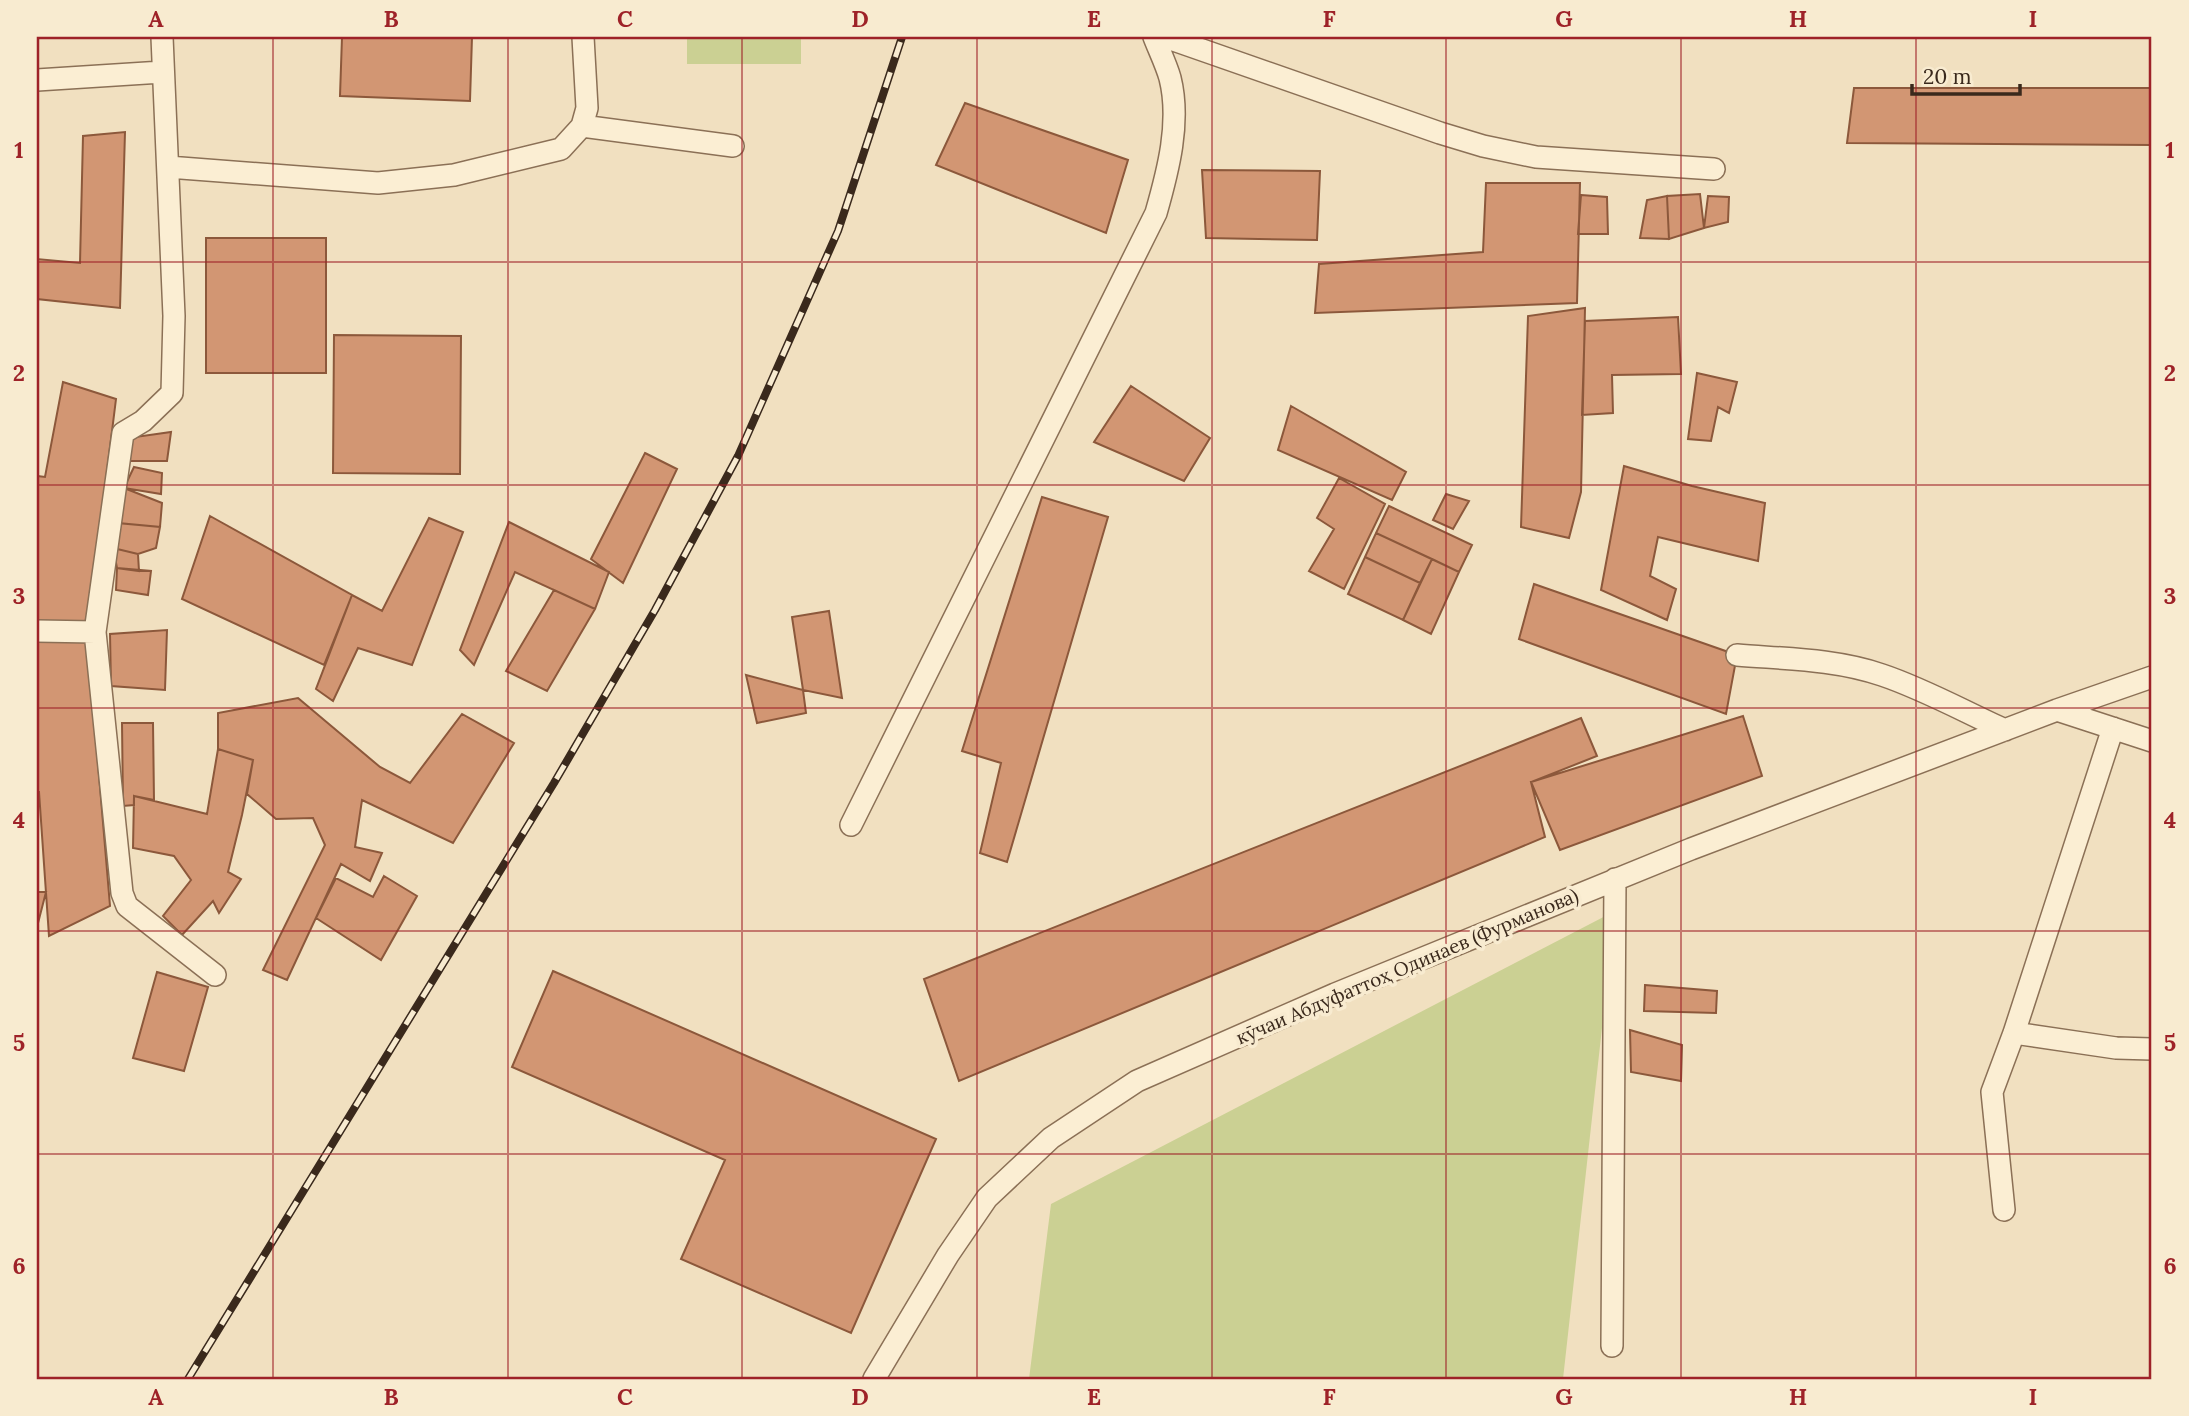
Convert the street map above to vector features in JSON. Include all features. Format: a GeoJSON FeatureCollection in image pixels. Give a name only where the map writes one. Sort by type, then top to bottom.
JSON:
{"type":"FeatureCollection","features":[{"type":"Feature","properties":{"kind":"lane"},"geometry":{"type":"LineString","coordinates":[[162,37],[174,316],[172,393],[143,421],[123,433],[95,632],[122,893],[127,906],[215,975]]}},
{"type":"Feature","properties":{"kind":"lane"},"geometry":{"type":"LineString","coordinates":[[169,167],[378,183],[454,175],[561,149],[582,126],[587,108],[583,37]]}},
{"type":"Feature","properties":{"kind":"lane"},"geometry":{"type":"LineString","coordinates":[[851,825],[1156,213],[1170,163],[1174,117],[1170,79],[1154,37]]}},
{"type":"Feature","properties":{"kind":"lane"},"geometry":{"type":"LineString","coordinates":[[1165,37],[1483,146],[1536,157],[1714,169]]}},
{"type":"Feature","properties":{"kind":"lane"},"geometry":{"type":"LineString","coordinates":[[37,80],[162,72]]}},
{"type":"Feature","properties":{"kind":"lane"},"geometry":{"type":"LineString","coordinates":[[582,126],[733,146]]}},
{"type":"Feature","properties":{"kind":"lane"},"geometry":{"type":"LineString","coordinates":[[37,631],[95,632]]}},
{"type":"Feature","properties":{"kind":"lane"},"geometry":{"type":"LineString","coordinates":[[1737,655],[1817,662],[1883,675],[2005,730]]}},
{"type":"Feature","properties":{"kind":"lane","name":"кӯчаи Абдуфаттоҳ Одинаев (Фурманова)"},"geometry":{"type":"LineString","coordinates":[[874,1379],[942,1265],[987,1198],[1051,1138],[1137,1081],[1335,994],[1615,879],[2057,710],[2152,677]]}},
{"type":"Feature","properties":{"kind":"lane"},"geometry":{"type":"LineString","coordinates":[[2057,710],[2152,741]]}},
{"type":"Feature","properties":{"kind":"lane"},"geometry":{"type":"LineString","coordinates":[[2004,1210],[1992,1092],[2014,1033],[2113,728]]}},
{"type":"Feature","properties":{"kind":"lane"},"geometry":{"type":"LineString","coordinates":[[1612,1346],[1615,879]]}},
{"type":"Feature","properties":{"kind":"lane"},"geometry":{"type":"LineString","coordinates":[[2014,1033],[2116,1048],[2152,1049]]}},
{"type":"Feature","properties":{"kind":"green space"},"geometry":{"type":"Polygon","coordinates":[[[687,37],[801,37],[801,64],[687,64],[687,37]]]}},
{"type":"Feature","properties":{"kind":"green space"},"geometry":{"type":"Polygon","coordinates":[[[1615,911],[1563,1379],[1029,1379],[1051,1204],[1615,911]]]}},
{"type":"Feature","properties":{"kind":"building"},"geometry":{"type":"Polygon","coordinates":[[[342,37],[472,37],[470,101],[340,96],[342,37]]]}},
{"type":"Feature","properties":{"kind":"building"},"geometry":{"type":"Polygon","coordinates":[[[1854,88],[2152,88],[2152,145],[1847,143],[1854,88]]]}},
{"type":"Feature","properties":{"kind":"building"},"geometry":{"type":"Polygon","coordinates":[[[965,103],[1128,160],[1106,233],[936,165],[965,103]]]}},
{"type":"Feature","properties":{"kind":"building"},"geometry":{"type":"Polygon","coordinates":[[[125,132],[120,308],[37,299],[37,259],[80,263],[83,136],[125,132]]]}},
{"type":"Feature","properties":{"kind":"building"},"geometry":{"type":"Polygon","coordinates":[[[1202,170],[1320,171],[1317,240],[1206,238],[1202,170]]]}},
{"type":"Feature","properties":{"kind":"building"},"geometry":{"type":"Polygon","coordinates":[[[1486,183],[1580,183],[1577,303],[1315,313],[1319,264],[1483,252],[1486,183]]]}},
{"type":"Feature","properties":{"kind":"building"},"geometry":{"type":"Polygon","coordinates":[[[1700,194],[1704,228],[1669,239],[1667,196],[1700,194]]]}},
{"type":"Feature","properties":{"kind":"building"},"geometry":{"type":"Polygon","coordinates":[[[1581,195],[1607,197],[1608,234],[1578,234],[1581,195]]]}},
{"type":"Feature","properties":{"kind":"building"},"geometry":{"type":"Polygon","coordinates":[[[1667,196],[1669,239],[1640,238],[1647,200],[1667,196]]]}},
{"type":"Feature","properties":{"kind":"building"},"geometry":{"type":"Polygon","coordinates":[[[1708,196],[1729,197],[1728,222],[1704,228],[1708,196]]]}},
{"type":"Feature","properties":{"kind":"building"},"geometry":{"type":"Polygon","coordinates":[[[206,238],[326,238],[326,373],[206,373],[206,238]]]}},
{"type":"Feature","properties":{"kind":"building"},"geometry":{"type":"Polygon","coordinates":[[[1585,308],[1581,492],[1569,538],[1521,527],[1528,316],[1585,308]]]}},
{"type":"Feature","properties":{"kind":"building"},"geometry":{"type":"Polygon","coordinates":[[[1678,317],[1681,374],[1612,375],[1613,413],[1582,415],[1585,321],[1678,317]]]}},
{"type":"Feature","properties":{"kind":"building"},"geometry":{"type":"Polygon","coordinates":[[[334,335],[461,336],[460,474],[333,473],[334,335]]]}},
{"type":"Feature","properties":{"kind":"building"},"geometry":{"type":"Polygon","coordinates":[[[1697,373],[1737,382],[1729,413],[1718,407],[1711,441],[1688,439],[1697,373]]]}},
{"type":"Feature","properties":{"kind":"building"},"geometry":{"type":"Polygon","coordinates":[[[63,382],[116,399],[87,632],[37,629],[37,476],[45,477],[63,382]]]}},
{"type":"Feature","properties":{"kind":"building"},"geometry":{"type":"Polygon","coordinates":[[[1131,386],[1210,438],[1184,481],[1094,442],[1131,386]]]}},
{"type":"Feature","properties":{"kind":"building"},"geometry":{"type":"Polygon","coordinates":[[[1291,406],[1406,472],[1392,500],[1278,450],[1291,406]]]}},
{"type":"Feature","properties":{"kind":"building"},"geometry":{"type":"Polygon","coordinates":[[[171,432],[167,461],[128,461],[128,438],[171,432]]]}},
{"type":"Feature","properties":{"kind":"building"},"geometry":{"type":"Polygon","coordinates":[[[645,453],[677,469],[623,583],[591,559],[645,453]]]}},
{"type":"Feature","properties":{"kind":"building"},"geometry":{"type":"Polygon","coordinates":[[[1624,466],[1765,503],[1758,561],[1658,537],[1650,576],[1676,589],[1667,620],[1601,590],[1624,466]]]}},
{"type":"Feature","properties":{"kind":"building"},"geometry":{"type":"Polygon","coordinates":[[[134,467],[162,473],[161,494],[124,488],[134,467]]]}},
{"type":"Feature","properties":{"kind":"building"},"geometry":{"type":"Polygon","coordinates":[[[1339,478],[1385,504],[1344,589],[1309,571],[1334,529],[1317,518],[1339,478]]]}},
{"type":"Feature","properties":{"kind":"building"},"geometry":{"type":"Polygon","coordinates":[[[124,488],[162,503],[160,527],[118,523],[124,488]]]}},
{"type":"Feature","properties":{"kind":"building"},"geometry":{"type":"Polygon","coordinates":[[[1446,494],[1469,501],[1453,529],[1433,520],[1446,494]]]}},
{"type":"Feature","properties":{"kind":"building"},"geometry":{"type":"Polygon","coordinates":[[[1042,497],[1108,517],[1007,862],[980,853],[1001,763],[962,751],[1042,497]]]}},
{"type":"Feature","properties":{"kind":"building"},"geometry":{"type":"Polygon","coordinates":[[[1389,506],[1472,545],[1459,572],[1376,533],[1389,506]]]}},
{"type":"Feature","properties":{"kind":"building"},"geometry":{"type":"Polygon","coordinates":[[[210,516],[352,595],[324,665],[182,599],[210,516]]]}},
{"type":"Feature","properties":{"kind":"building"},"geometry":{"type":"Polygon","coordinates":[[[429,518],[463,532],[412,665],[358,648],[333,701],[316,689],[352,595],[382,611],[429,518]]]}},
{"type":"Feature","properties":{"kind":"building"},"geometry":{"type":"Polygon","coordinates":[[[509,522],[609,572],[595,609],[515,572],[474,665],[460,650],[509,522]]]}},
{"type":"Feature","properties":{"kind":"building"},"geometry":{"type":"Polygon","coordinates":[[[118,523],[160,527],[156,548],[138,554],[113,548],[118,523]]]}},
{"type":"Feature","properties":{"kind":"building"},"geometry":{"type":"Polygon","coordinates":[[[1376,533],[1432,559],[1420,583],[1365,557],[1376,533]]]}},
{"type":"Feature","properties":{"kind":"building"},"geometry":{"type":"Polygon","coordinates":[[[113,548],[138,554],[139,571],[117,568],[113,548]]]}},
{"type":"Feature","properties":{"kind":"building"},"geometry":{"type":"Polygon","coordinates":[[[1365,557],[1420,583],[1403,620],[1348,594],[1365,557]]]}},
{"type":"Feature","properties":{"kind":"building"},"geometry":{"type":"Polygon","coordinates":[[[1432,559],[1459,572],[1431,634],[1403,620],[1432,559]]]}},
{"type":"Feature","properties":{"kind":"building"},"geometry":{"type":"Polygon","coordinates":[[[117,568],[151,571],[148,595],[116,590],[117,568]]]}},
{"type":"Feature","properties":{"kind":"building"},"geometry":{"type":"Polygon","coordinates":[[[1534,584],[1737,655],[1726,714],[1519,639],[1534,584]]]}},
{"type":"Feature","properties":{"kind":"building"},"geometry":{"type":"Polygon","coordinates":[[[554,590],[595,609],[547,691],[506,671],[554,590]]]}},
{"type":"Feature","properties":{"kind":"building"},"geometry":{"type":"Polygon","coordinates":[[[829,611],[842,698],[803,690],[792,617],[829,611]]]}},
{"type":"Feature","properties":{"kind":"building"},"geometry":{"type":"Polygon","coordinates":[[[167,630],[165,690],[111,686],[110,634],[167,630]]]}},
{"type":"Feature","properties":{"kind":"building"},"geometry":{"type":"Polygon","coordinates":[[[87,632],[110,906],[49,936],[37,792],[37,636],[87,632]]]}},
{"type":"Feature","properties":{"kind":"building"},"geometry":{"type":"Polygon","coordinates":[[[746,675],[803,690],[806,713],[757,723],[746,675]]]}},
{"type":"Feature","properties":{"kind":"building"},"geometry":{"type":"Polygon","coordinates":[[[298,698],[380,767],[410,783],[462,714],[514,743],[453,843],[362,800],[355,847],[382,853],[370,881],[341,864],[287,980],[263,970],[325,845],[313,818],[276,819],[247,794],[253,760],[218,749],[218,713],[298,698]]]}},
{"type":"Feature","properties":{"kind":"building"},"geometry":{"type":"Polygon","coordinates":[[[1743,716],[1762,776],[1560,850],[1531,782],[1743,716]]]}},
{"type":"Feature","properties":{"kind":"building"},"geometry":{"type":"Polygon","coordinates":[[[1581,718],[1597,756],[1531,782],[1545,837],[959,1081],[924,979],[1581,718]]]}},
{"type":"Feature","properties":{"kind":"building"},"geometry":{"type":"Polygon","coordinates":[[[122,723],[153,723],[154,800],[134,796],[134,805],[123,806],[122,723]]]}},
{"type":"Feature","properties":{"kind":"building"},"geometry":{"type":"Polygon","coordinates":[[[218,749],[253,760],[228,872],[241,879],[219,913],[213,901],[182,935],[163,916],[191,880],[174,856],[133,848],[134,796],[207,814],[218,749]]]}},
{"type":"Feature","properties":{"kind":"building"},"geometry":{"type":"Polygon","coordinates":[[[384,876],[417,896],[381,960],[316,918],[336,878],[373,897],[384,876]]]}},
{"type":"Feature","properties":{"kind":"building"},"geometry":{"type":"Polygon","coordinates":[[[37,892],[46,892],[37,927],[37,892]]]}},
{"type":"Feature","properties":{"kind":"building"},"geometry":{"type":"Polygon","coordinates":[[[553,971],[936,1139],[851,1333],[681,1259],[725,1160],[512,1067],[553,971]]]}},
{"type":"Feature","properties":{"kind":"building"},"geometry":{"type":"Polygon","coordinates":[[[157,972],[208,987],[184,1071],[133,1058],[157,972]]]}},
{"type":"Feature","properties":{"kind":"building"},"geometry":{"type":"Polygon","coordinates":[[[1645,985],[1717,991],[1716,1013],[1644,1011],[1645,985]]]}},
{"type":"Feature","properties":{"kind":"building"},"geometry":{"type":"Polygon","coordinates":[[[1630,1030],[1682,1045],[1681,1081],[1631,1072],[1630,1030]]]}},
{"type":"Feature","properties":{"kind":"railway"},"geometry":{"type":"LineString","coordinates":[[188,1379],[554,783],[655,610],[738,456],[838,231],[902,37]]}}]}
